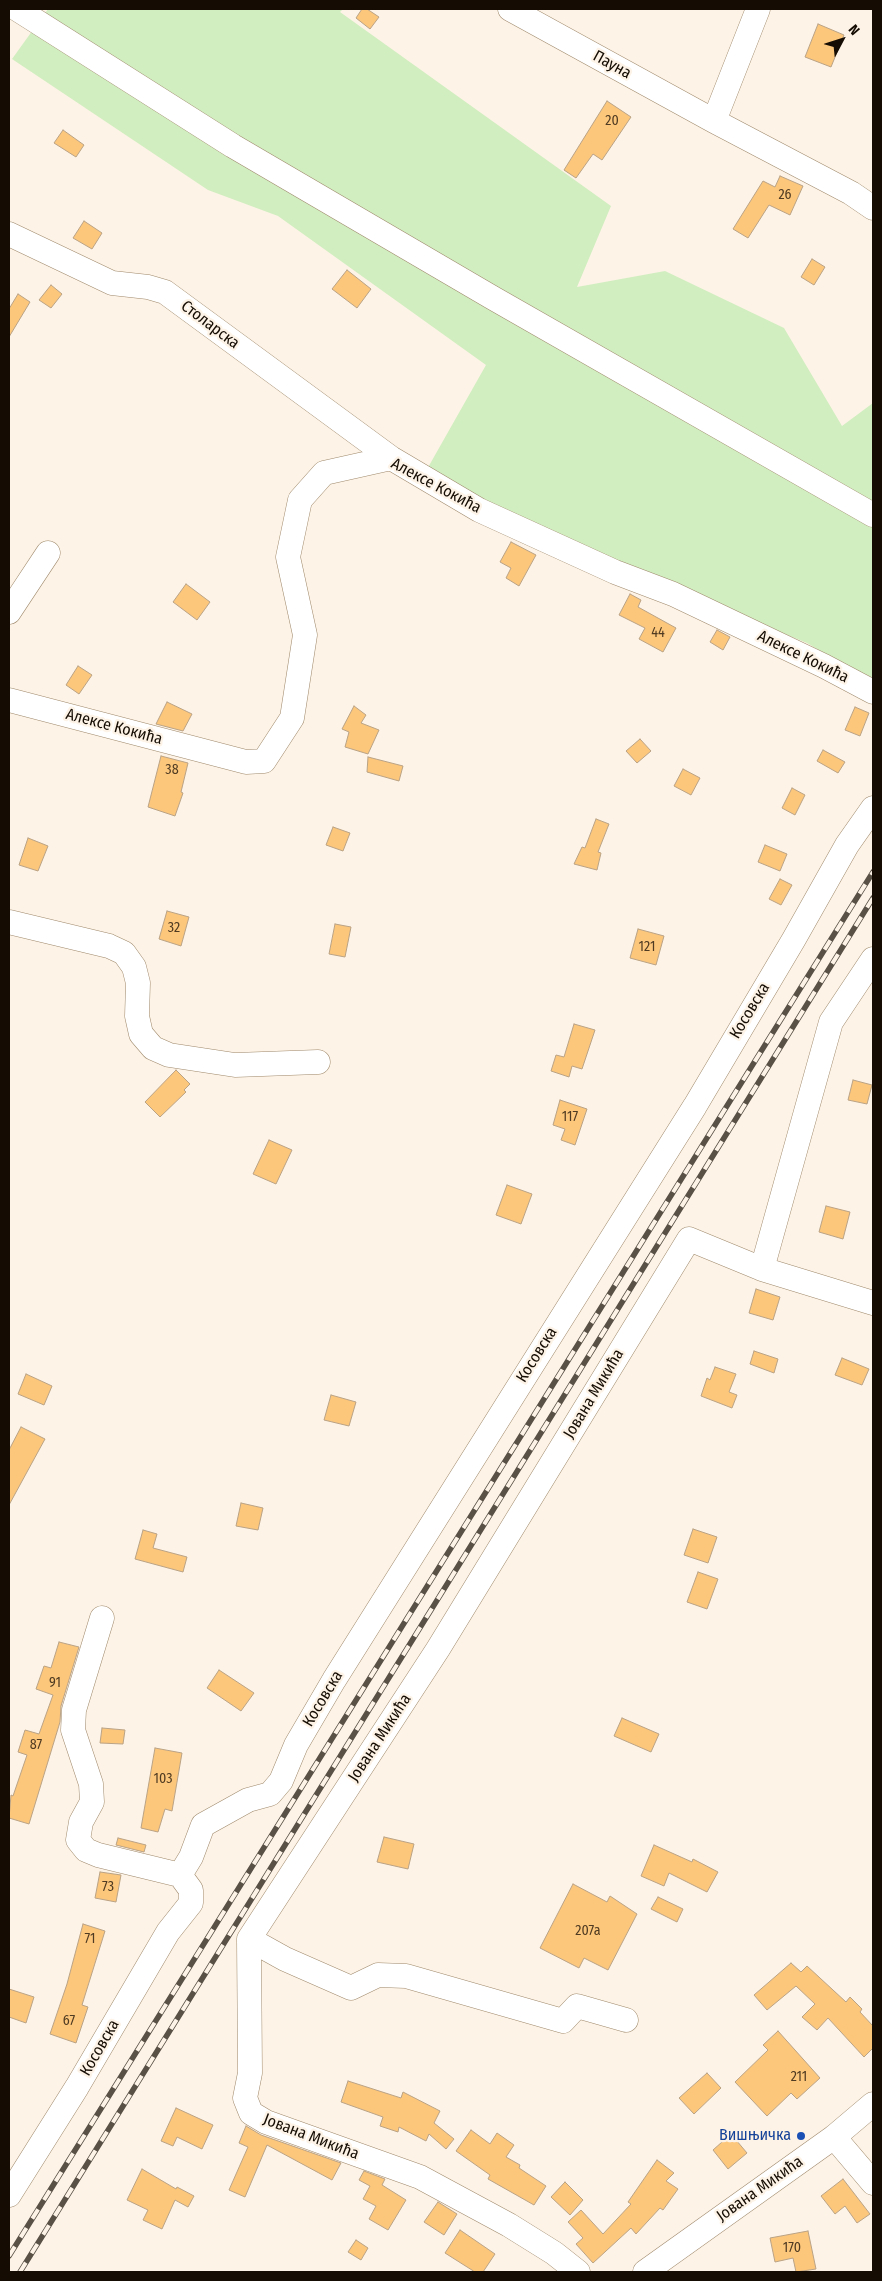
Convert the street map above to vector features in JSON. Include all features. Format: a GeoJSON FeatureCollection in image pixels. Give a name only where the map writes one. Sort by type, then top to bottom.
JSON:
{"type":"FeatureCollection","features":[{"type":"Feature","properties":{"kind":"street"},"geometry":{"type":"LineString","coordinates":[[17,9],[241,151],[873,515]]}},
{"type":"Feature","properties":{"kind":"street","name":"Пауна"},"geometry":{"type":"LineString","coordinates":[[510,9],[714,121],[851,193],[873,208]]}},
{"type":"Feature","properties":{"kind":"street"},"geometry":{"type":"LineString","coordinates":[[714,121],[758,9]]}},
{"type":"Feature","properties":{"kind":"street","name":"Столарска"},"geometry":{"type":"LineString","coordinates":[[9,234],[112,283],[148,287],[165,292],[390,458]]}},
{"type":"Feature","properties":{"kind":"street","name":"Алексе Кокића"},"geometry":{"type":"LineString","coordinates":[[9,700],[246,762],[264,761],[292,718],[305,636],[288,557],[300,500],[324,473],[390,458],[479,510],[615,572],[673,594],[824,666],[873,692]]}},
{"type":"Feature","properties":{"kind":"street"},"geometry":{"type":"LineString","coordinates":[[9,612],[48,553]]}},
{"type":"Feature","properties":{"kind":"street","name":"Косовска"},"geometry":{"type":"LineString","coordinates":[[9,2195],[77,2087],[168,1932],[191,1903],[191,1890],[180,1875],[191,1857],[203,1825],[248,1800],[270,1794],[281,1780],[296,1745],[334,1680],[695,1106],[794,939],[847,845],[873,808]]}},
{"type":"Feature","properties":{"kind":"street"},"geometry":{"type":"LineString","coordinates":[[9,922],[109,946],[124,953],[134,966],[138,983],[137,1016],[141,1034],[153,1048],[169,1055],[235,1065],[318,1062]]}},
{"type":"Feature","properties":{"kind":"street"},"geometry":{"type":"LineString","coordinates":[[762,1269],[831,1022],[873,960]]}},
{"type":"Feature","properties":{"kind":"street","name":"Јована Микића"},"geometry":{"type":"LineString","coordinates":[[578,2272],[554,2253],[517,2230],[468,2201],[420,2177],[266,2122],[252,2113],[244,2098],[250,2073],[249,1939],[438,1649],[689,1239],[762,1269],[873,1303]]}},
{"type":"Feature","properties":{"kind":"street"},"geometry":{"type":"LineString","coordinates":[[102,1618],[74,1710],[73,1730],[91,1784],[92,1802],[81,1822],[78,1840],[86,1850],[98,1855],[180,1875]]}},
{"type":"Feature","properties":{"kind":"street"},"geometry":{"type":"LineString","coordinates":[[249,1939],[285,1958],[351,1988],[378,1975],[406,1976],[563,2021],[577,2006],[626,2020]]}},
{"type":"Feature","properties":{"kind":"street","name":"Јована Микића"},"geometry":{"type":"LineString","coordinates":[[645,2272],[834,2137],[873,2104]]}},
{"type":"Feature","properties":{"kind":"street"},"geometry":{"type":"LineString","coordinates":[[834,2137],[873,2183]]}},
{"type":"Feature","properties":{"kind":"green space"},"geometry":{"type":"Polygon","coordinates":[[[48,9],[343,9],[340,12],[611,206],[577,287],[665,271],[784,328],[842,426],[873,403],[873,682],[807,643],[581,551],[426,471],[486,365],[278,216],[208,190],[12,59],[48,9]]]}},
{"type":"Feature","properties":{"kind":"building"},"geometry":{"type":"Polygon","coordinates":[[[362,9],[367,9],[379,17],[370,29],[356,18],[362,9]]]}},
{"type":"Feature","properties":{"kind":"building"},"geometry":{"type":"Polygon","coordinates":[[[818,24],[844,35],[831,67],[805,57],[818,24]]]}},
{"type":"Feature","properties":{"kind":"building"},"geometry":{"type":"Polygon","coordinates":[[[607,101],[631,117],[602,160],[593,154],[576,178],[564,170],[607,101]]]}},
{"type":"Feature","properties":{"kind":"building"},"geometry":{"type":"Polygon","coordinates":[[[63,130],[84,145],[76,157],[54,143],[63,130]]]}},
{"type":"Feature","properties":{"kind":"building"},"geometry":{"type":"Polygon","coordinates":[[[780,176],[803,186],[790,215],[769,205],[748,238],[733,229],[763,181],[775,187],[780,176]]]}},
{"type":"Feature","properties":{"kind":"building"},"geometry":{"type":"Polygon","coordinates":[[[84,221],[102,233],[92,249],[73,238],[84,221]]]}},
{"type":"Feature","properties":{"kind":"building"},"geometry":{"type":"Polygon","coordinates":[[[812,259],[825,267],[814,285],[801,277],[812,259]]]}},
{"type":"Feature","properties":{"kind":"building"},"geometry":{"type":"Polygon","coordinates":[[[347,270],[371,289],[357,308],[332,289],[347,270]]]}},
{"type":"Feature","properties":{"kind":"building"},"geometry":{"type":"Polygon","coordinates":[[[51,285],[62,294],[51,308],[39,300],[51,285]]]}},
{"type":"Feature","properties":{"kind":"building"},"geometry":{"type":"Polygon","coordinates":[[[18,294],[30,302],[9,337],[9,309],[18,294]]]}},
{"type":"Feature","properties":{"kind":"building"},"geometry":{"type":"Polygon","coordinates":[[[511,542],[536,555],[519,586],[506,578],[511,568],[500,562],[511,542]]]}},
{"type":"Feature","properties":{"kind":"building"},"geometry":{"type":"Polygon","coordinates":[[[186,584],[210,602],[197,620],[173,602],[186,584]]]}},
{"type":"Feature","properties":{"kind":"building"},"geometry":{"type":"Polygon","coordinates":[[[630,594],[641,600],[638,607],[676,628],[663,652],[639,639],[645,628],[619,615],[630,594]]]}},
{"type":"Feature","properties":{"kind":"building"},"geometry":{"type":"Polygon","coordinates":[[[717,630],[730,637],[723,650],[710,642],[717,630]]]}},
{"type":"Feature","properties":{"kind":"building"},"geometry":{"type":"Polygon","coordinates":[[[78,666],[92,675],[79,694],[66,685],[78,666]]]}},
{"type":"Feature","properties":{"kind":"building"},"geometry":{"type":"Polygon","coordinates":[[[167,702],[192,714],[183,731],[156,724],[167,702]]]}},
{"type":"Feature","properties":{"kind":"building"},"geometry":{"type":"Polygon","coordinates":[[[354,706],[366,715],[361,723],[379,730],[368,754],[345,747],[349,732],[342,729],[354,706]]]}},
{"type":"Feature","properties":{"kind":"building"},"geometry":{"type":"Polygon","coordinates":[[[855,707],[869,713],[860,736],[845,730],[855,707]]]}},
{"type":"Feature","properties":{"kind":"building"},"geometry":{"type":"Polygon","coordinates":[[[640,739],[651,751],[637,763],[626,751],[640,739]]]}},
{"type":"Feature","properties":{"kind":"building"},"geometry":{"type":"Polygon","coordinates":[[[823,750],[845,762],[838,773],[817,761],[823,750]]]}},
{"type":"Feature","properties":{"kind":"building"},"geometry":{"type":"Polygon","coordinates":[[[161,756],[188,763],[181,792],[183,793],[175,816],[148,807],[161,756]]]}},
{"type":"Feature","properties":{"kind":"building"},"geometry":{"type":"Polygon","coordinates":[[[368,757],[403,766],[399,781],[367,772],[368,757]]]}},
{"type":"Feature","properties":{"kind":"building"},"geometry":{"type":"Polygon","coordinates":[[[683,769],[700,778],[691,795],[674,786],[683,769]]]}},
{"type":"Feature","properties":{"kind":"building"},"geometry":{"type":"Polygon","coordinates":[[[792,788],[805,795],[795,815],[782,808],[792,788]]]}},
{"type":"Feature","properties":{"kind":"building"},"geometry":{"type":"Polygon","coordinates":[[[596,819],[609,824],[598,852],[601,853],[597,870],[574,864],[582,847],[585,848],[596,819]]]}},
{"type":"Feature","properties":{"kind":"building"},"geometry":{"type":"Polygon","coordinates":[[[333,827],[350,833],[343,851],[326,845],[333,827]]]}},
{"type":"Feature","properties":{"kind":"building"},"geometry":{"type":"Polygon","coordinates":[[[28,838],[48,846],[38,871],[19,865],[28,838]]]}},
{"type":"Feature","properties":{"kind":"building"},"geometry":{"type":"Polygon","coordinates":[[[765,845],[787,854],[780,871],[758,862],[765,845]]]}},
{"type":"Feature","properties":{"kind":"building"},"geometry":{"type":"Polygon","coordinates":[[[780,879],[792,885],[781,905],[769,899],[780,879]]]}},
{"type":"Feature","properties":{"kind":"building"},"geometry":{"type":"Polygon","coordinates":[[[167,911],[189,917],[181,946],[159,939],[167,911]]]}},
{"type":"Feature","properties":{"kind":"building"},"geometry":{"type":"Polygon","coordinates":[[[335,924],[351,927],[345,957],[329,954],[335,924]]]}},
{"type":"Feature","properties":{"kind":"building"},"geometry":{"type":"Polygon","coordinates":[[[638,929],[664,936],[656,965],[630,958],[638,929]]]}},
{"type":"Feature","properties":{"kind":"building"},"geometry":{"type":"Polygon","coordinates":[[[574,1024],[595,1030],[582,1069],[572,1066],[569,1077],[551,1071],[556,1055],[564,1057],[574,1024]]]}},
{"type":"Feature","properties":{"kind":"building"},"geometry":{"type":"Polygon","coordinates":[[[176,1070],[190,1084],[184,1090],[186,1092],[160,1117],[145,1102],[176,1070]]]}},
{"type":"Feature","properties":{"kind":"building"},"geometry":{"type":"Polygon","coordinates":[[[853,1080],[872,1085],[867,1104],[848,1100],[853,1080]]]}},
{"type":"Feature","properties":{"kind":"building"},"geometry":{"type":"Polygon","coordinates":[[[560,1100],[587,1109],[575,1145],[561,1140],[565,1129],[553,1125],[560,1100]]]}},
{"type":"Feature","properties":{"kind":"building"},"geometry":{"type":"Polygon","coordinates":[[[269,1140],[292,1150],[276,1184],[253,1174],[269,1140]]]}},
{"type":"Feature","properties":{"kind":"building"},"geometry":{"type":"Polygon","coordinates":[[[507,1185],[532,1194],[521,1224],[496,1215],[507,1185]]]}},
{"type":"Feature","properties":{"kind":"building"},"geometry":{"type":"Polygon","coordinates":[[[826,1206],[850,1212],[843,1239],[819,1232],[826,1206]]]}},
{"type":"Feature","properties":{"kind":"building"},"geometry":{"type":"Polygon","coordinates":[[[756,1289],[780,1297],[773,1320],[749,1313],[756,1289]]]}},
{"type":"Feature","properties":{"kind":"building"},"geometry":{"type":"Polygon","coordinates":[[[754,1351],[778,1359],[774,1373],[750,1364],[754,1351]]]}},
{"type":"Feature","properties":{"kind":"building"},"geometry":{"type":"Polygon","coordinates":[[[842,1358],[869,1369],[862,1385],[835,1375],[842,1358]]]}},
{"type":"Feature","properties":{"kind":"building"},"geometry":{"type":"Polygon","coordinates":[[[715,1367],[736,1374],[729,1392],[737,1395],[732,1408],[701,1396],[707,1378],[710,1380],[715,1367]]]}},
{"type":"Feature","properties":{"kind":"building"},"geometry":{"type":"Polygon","coordinates":[[[26,1374],[52,1386],[44,1405],[18,1394],[26,1374]]]}},
{"type":"Feature","properties":{"kind":"building"},"geometry":{"type":"Polygon","coordinates":[[[331,1395],[356,1402],[349,1426],[324,1420],[331,1395]]]}},
{"type":"Feature","properties":{"kind":"building"},"geometry":{"type":"Polygon","coordinates":[[[21,1427],[45,1439],[9,1505],[9,1450],[21,1427]]]}},
{"type":"Feature","properties":{"kind":"building"},"geometry":{"type":"Polygon","coordinates":[[[241,1503],[263,1508],[258,1530],[236,1526],[241,1503]]]}},
{"type":"Feature","properties":{"kind":"building"},"geometry":{"type":"Polygon","coordinates":[[[693,1529],[717,1537],[708,1563],[684,1555],[693,1529]]]}},
{"type":"Feature","properties":{"kind":"building"},"geometry":{"type":"Polygon","coordinates":[[[143,1530],[157,1534],[153,1548],[187,1557],[183,1572],[135,1559],[143,1530]]]}},
{"type":"Feature","properties":{"kind":"building"},"geometry":{"type":"Polygon","coordinates":[[[698,1572],[718,1579],[707,1609],[687,1602],[698,1572]]]}},
{"type":"Feature","properties":{"kind":"building"},"geometry":{"type":"Polygon","coordinates":[[[59,1642],[79,1647],[61,1706],[60,1722],[29,1824],[9,1818],[11,1795],[13,1796],[27,1755],[18,1752],[25,1730],[39,1734],[53,1695],[36,1689],[44,1666],[51,1668],[59,1642]]]}},
{"type":"Feature","properties":{"kind":"building"},"geometry":{"type":"Polygon","coordinates":[[[219,1670],[254,1693],[241,1711],[207,1688],[219,1670]]]}},
{"type":"Feature","properties":{"kind":"building"},"geometry":{"type":"Polygon","coordinates":[[[622,1718],[659,1734],[651,1752],[614,1736],[622,1718]]]}},
{"type":"Feature","properties":{"kind":"building"},"geometry":{"type":"Polygon","coordinates":[[[102,1728],[125,1730],[123,1744],[100,1743],[102,1728]]]}},
{"type":"Feature","properties":{"kind":"building"},"geometry":{"type":"Polygon","coordinates":[[[155,1748],[182,1753],[172,1811],[165,1809],[158,1832],[141,1828],[155,1748]]]}},
{"type":"Feature","properties":{"kind":"building"},"geometry":{"type":"Polygon","coordinates":[[[384,1837],[414,1844],[408,1869],[377,1862],[384,1837]]]}},
{"type":"Feature","properties":{"kind":"building"},"geometry":{"type":"Polygon","coordinates":[[[118,1838],[146,1845],[144,1852],[116,1845],[118,1838]]]}},
{"type":"Feature","properties":{"kind":"building"},"geometry":{"type":"Polygon","coordinates":[[[654,1845],[692,1862],[693,1859],[718,1872],[707,1892],[669,1873],[664,1886],[641,1876],[654,1845]]]}},
{"type":"Feature","properties":{"kind":"building"},"geometry":{"type":"Polygon","coordinates":[[[100,1872],[121,1875],[116,1902],[95,1898],[100,1872]]]}},
{"type":"Feature","properties":{"kind":"building"},"geometry":{"type":"Polygon","coordinates":[[[573,1884],[607,1902],[610,1896],[637,1914],[608,1970],[584,1958],[579,1968],[540,1948],[573,1884]]]}},
{"type":"Feature","properties":{"kind":"building"},"geometry":{"type":"Polygon","coordinates":[[[658,1897],[683,1909],[677,1922],[651,1909],[658,1897]]]}},
{"type":"Feature","properties":{"kind":"building"},"geometry":{"type":"Polygon","coordinates":[[[83,1924],[105,1931],[82,2005],[88,2007],[76,2043],[50,2034],[67,1984],[83,1924]]]}},
{"type":"Feature","properties":{"kind":"building"},"geometry":{"type":"Polygon","coordinates":[[[791,1963],[801,1972],[807,1966],[846,2002],[850,1997],[862,2009],[860,2012],[873,2026],[873,2048],[864,2057],[828,2018],[817,2030],[802,2017],[815,2004],[796,1986],[767,2010],[754,1995],[791,1963]]]}},
{"type":"Feature","properties":{"kind":"building"},"geometry":{"type":"Polygon","coordinates":[[[9,1989],[34,1997],[26,2023],[9,2017],[9,1989]]]}},
{"type":"Feature","properties":{"kind":"building"},"geometry":{"type":"Polygon","coordinates":[[[778,2031],[820,2078],[797,2099],[791,2093],[767,2116],[735,2082],[768,2050],[763,2045],[778,2031]]]}},
{"type":"Feature","properties":{"kind":"building"},"geometry":{"type":"Polygon","coordinates":[[[707,2073],[721,2088],[694,2114],[679,2098],[707,2073]]]}},
{"type":"Feature","properties":{"kind":"building"},"geometry":{"type":"Polygon","coordinates":[[[348,2081],[401,2098],[403,2092],[440,2111],[434,2123],[454,2139],[446,2149],[429,2134],[426,2141],[399,2127],[398,2132],[380,2126],[383,2117],[341,2102],[348,2081]]]}},
{"type":"Feature","properties":{"kind":"building"},"geometry":{"type":"Polygon","coordinates":[[[176,2108],[213,2125],[202,2149],[177,2137],[173,2146],[161,2141],[176,2108]]]}},
{"type":"Feature","properties":{"kind":"building"},"geometry":{"type":"Polygon","coordinates":[[[246,2126],[261,2135],[341,2163],[332,2180],[267,2145],[245,2197],[229,2190],[248,2147],[239,2143],[246,2126]]]}},
{"type":"Feature","properties":{"kind":"building"},"geometry":{"type":"Polygon","coordinates":[[[471,2130],[490,2144],[497,2133],[514,2145],[506,2157],[520,2165],[519,2168],[546,2186],[534,2205],[488,2179],[490,2175],[456,2151],[471,2130]]]}},
{"type":"Feature","properties":{"kind":"building"},"geometry":{"type":"Polygon","coordinates":[[[731,2134],[747,2153],[728,2169],[713,2150],[731,2134]]]}},
{"type":"Feature","properties":{"kind":"building"},"geometry":{"type":"Polygon","coordinates":[[[657,2160],[674,2173],[666,2181],[678,2189],[663,2210],[660,2208],[636,2234],[631,2228],[593,2263],[576,2244],[583,2238],[568,2222],[581,2210],[603,2234],[631,2204],[628,2202],[657,2160]]]}},
{"type":"Feature","properties":{"kind":"building"},"geometry":{"type":"Polygon","coordinates":[[[142,2169],[176,2189],[177,2187],[194,2196],[188,2207],[175,2200],[162,2229],[143,2220],[148,2210],[127,2200],[142,2169]]]}},
{"type":"Feature","properties":{"kind":"building"},"geometry":{"type":"Polygon","coordinates":[[[364,2171],[385,2179],[382,2185],[406,2200],[388,2230],[369,2219],[376,2206],[363,2199],[370,2186],[359,2180],[364,2171]]]}},
{"type":"Feature","properties":{"kind":"building"},"geometry":{"type":"Polygon","coordinates":[[[843,2179],[870,2214],[857,2223],[845,2206],[835,2214],[821,2196],[843,2179]]]}},
{"type":"Feature","properties":{"kind":"building"},"geometry":{"type":"Polygon","coordinates":[[[565,2182],[583,2200],[570,2215],[551,2197],[565,2182]]]}},
{"type":"Feature","properties":{"kind":"building"},"geometry":{"type":"Polygon","coordinates":[[[438,2202],[457,2214],[444,2235],[424,2222],[438,2202]]]}},
{"type":"Feature","properties":{"kind":"building"},"geometry":{"type":"Polygon","coordinates":[[[460,2230],[495,2254],[483,2272],[475,2272],[445,2253],[460,2230]]]}},
{"type":"Feature","properties":{"kind":"building"},"geometry":{"type":"Polygon","coordinates":[[[808,2231],[816,2269],[796,2272],[793,2258],[775,2262],[770,2238],[808,2231]]]}},
{"type":"Feature","properties":{"kind":"building"},"geometry":{"type":"Polygon","coordinates":[[[356,2240],[368,2248],[361,2260],[348,2252],[356,2240]]]}},
{"type":"Feature","properties":{"kind":"railway"},"geometry":{"type":"LineString","coordinates":[[9,2256],[873,872]]}},
{"type":"Feature","properties":{"kind":"railway"},"geometry":{"type":"LineString","coordinates":[[20,2272],[873,898]]}},
{"type":"Feature","properties":{"kind":"place","name":"Вишњичка"},"geometry":{"type":"Point","coordinates":[801,2136]}}]}
